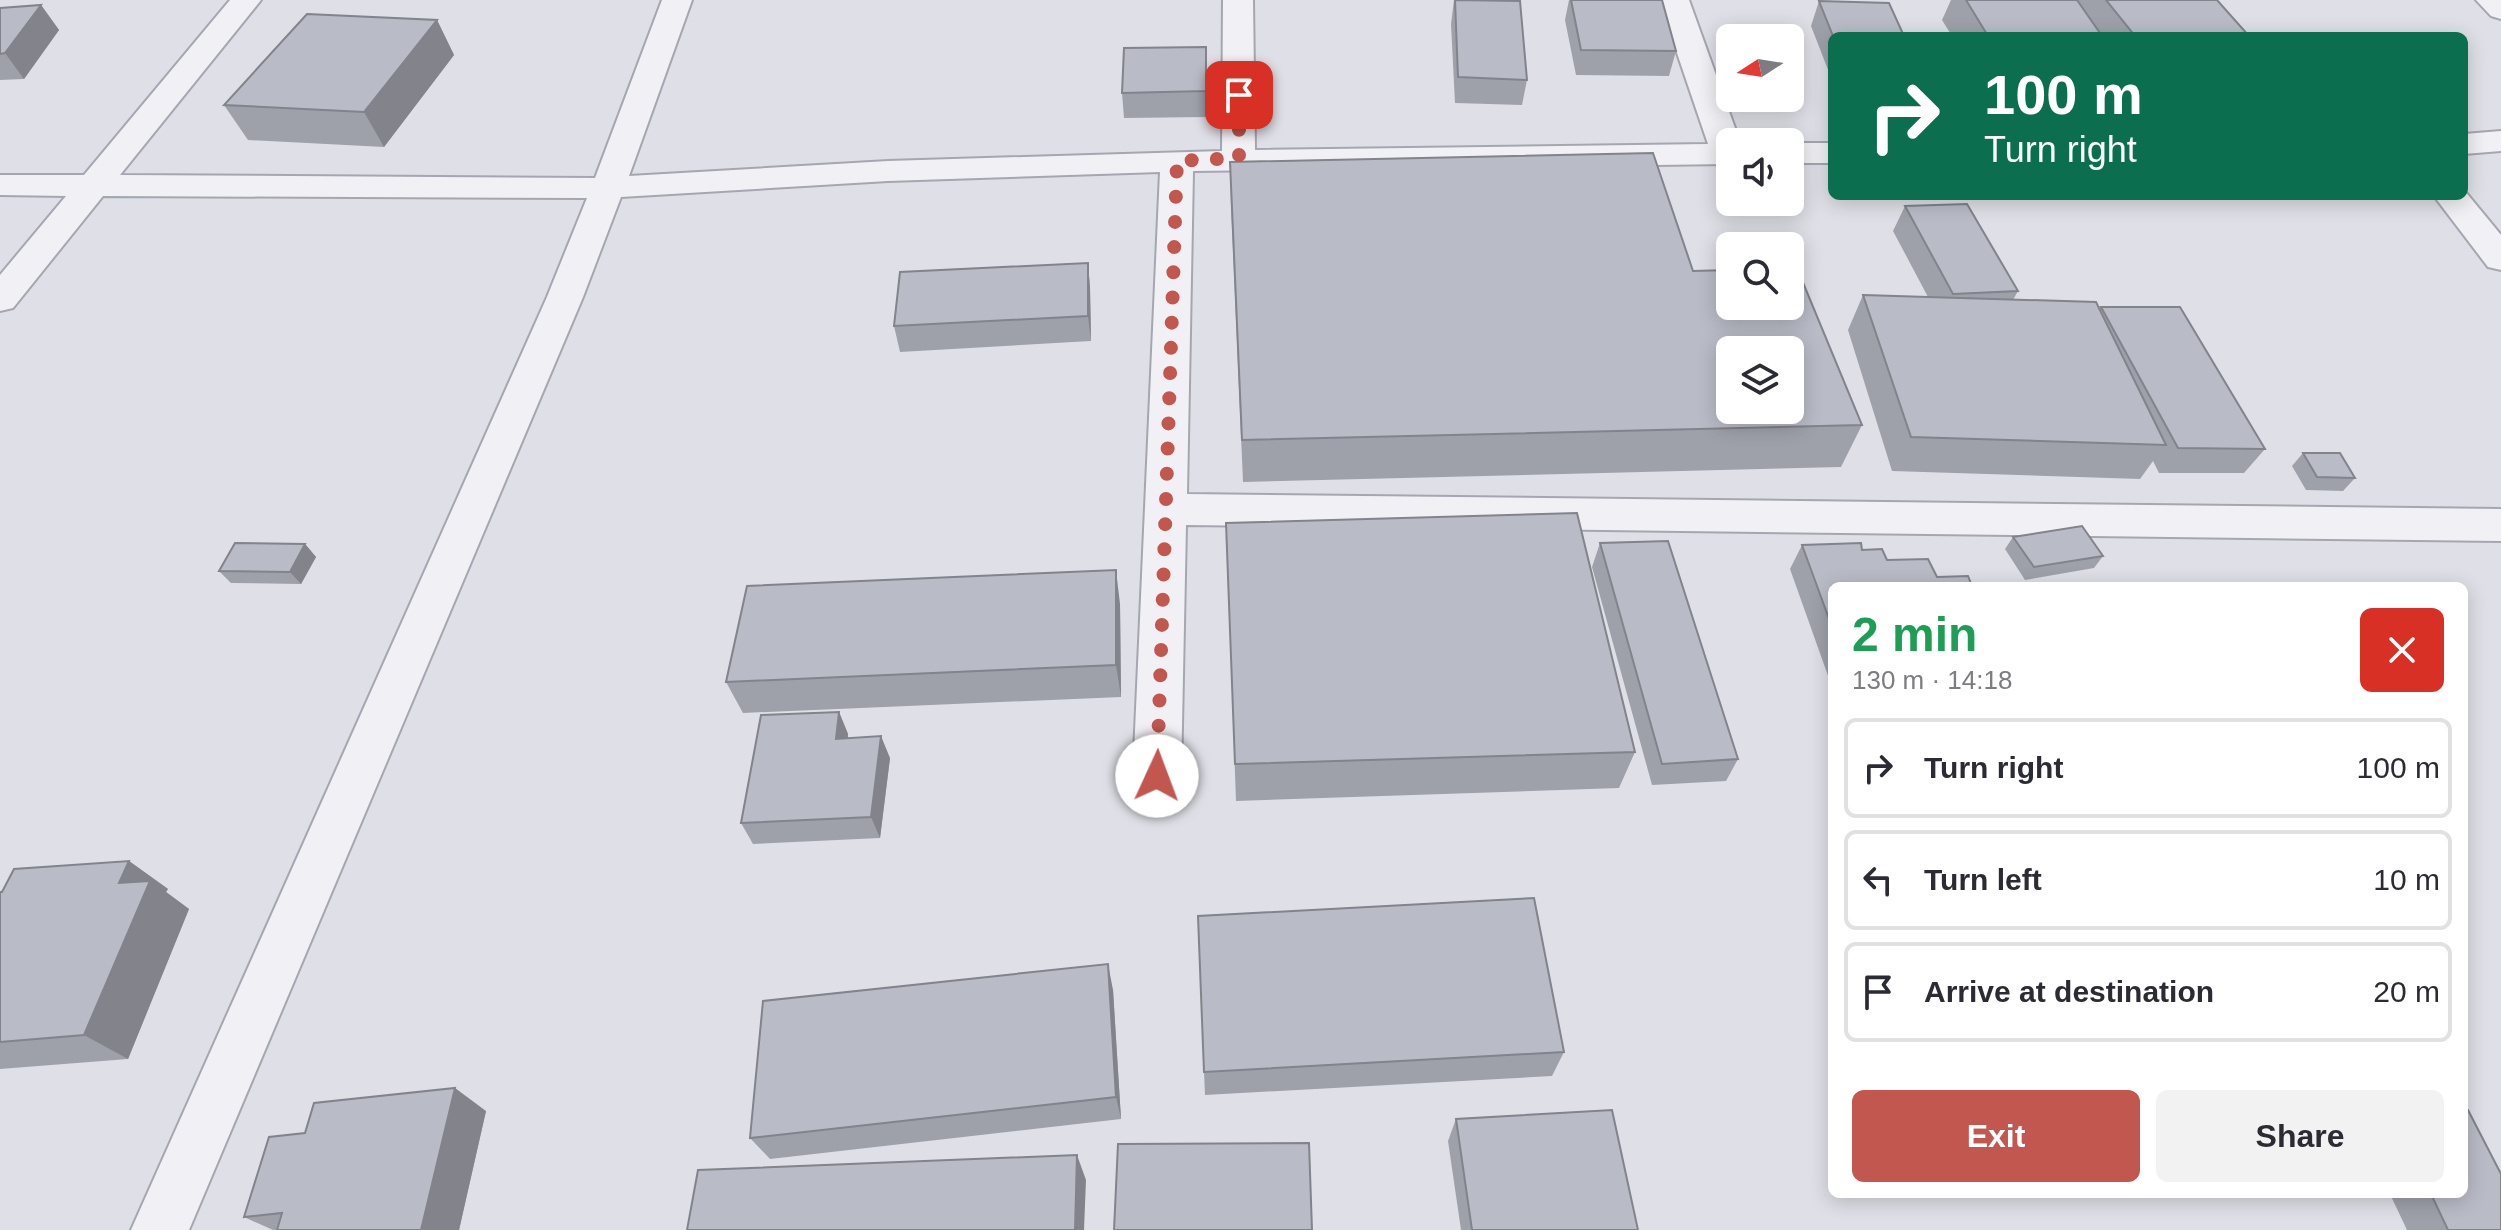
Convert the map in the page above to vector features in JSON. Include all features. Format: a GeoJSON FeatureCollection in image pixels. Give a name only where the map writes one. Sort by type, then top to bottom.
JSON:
{"type":"FeatureCollection","features":[{"type":"Feature","properties":{"kind":"street"},"geometry":{"type":"LineString","coordinates":[[0,299],[246,0]]}},
{"type":"Feature","properties":{"kind":"street"},"geometry":{"type":"LineString","coordinates":[[160,1230],[565,297],[677,0]]}},
{"type":"Feature","properties":{"kind":"street"},"geometry":{"type":"LineString","coordinates":[[1238,0],[1239,158]]}},
{"type":"Feature","properties":{"kind":"street"},"geometry":{"type":"LineString","coordinates":[[1674,0],[1720,128]]}},
{"type":"Feature","properties":{"kind":"street"},"geometry":{"type":"LineString","coordinates":[[2491,0],[2501,10]]}},
{"type":"Feature","properties":{"kind":"street"},"geometry":{"type":"LineString","coordinates":[[2468,144],[2501,141]]}},
{"type":"Feature","properties":{"kind":"street"},"geometry":{"type":"LineString","coordinates":[[1804,153],[1828,153]]}},
{"type":"Feature","properties":{"kind":"street"},"geometry":{"type":"LineString","coordinates":[[0,185],[94,183],[608,188],[811,173],[1239,158],[1716,154]]}},
{"type":"Feature","properties":{"kind":"street"},"geometry":{"type":"LineString","coordinates":[[1157,776],[1177,161]]}},
{"type":"Feature","properties":{"kind":"street"},"geometry":{"type":"LineString","coordinates":[[2454,200],[2501,259]]}},
{"type":"Feature","properties":{"kind":"street"},"geometry":{"type":"LineString","coordinates":[[1168,509],[2501,525]]}},
{"type":"Feature","properties":{"kind":"building"},"geometry":{"type":"Polygon","coordinates":[[[1455,0],[1520,1],[1527,80],[1458,77],[1455,0]]]}},
{"type":"Feature","properties":{"kind":"building"},"geometry":{"type":"Polygon","coordinates":[[[1571,0],[1662,0],[1676,51],[1581,50],[1571,0]]]}},
{"type":"Feature","properties":{"kind":"building"},"geometry":{"type":"Polygon","coordinates":[[[1966,0],[2077,0],[2099,32],[1986,32],[1966,0]]]}},
{"type":"Feature","properties":{"kind":"building"},"geometry":{"type":"Polygon","coordinates":[[[2106,0],[2217,0],[2245,32],[2132,32],[2106,0]]]}},
{"type":"Feature","properties":{"kind":"building"},"geometry":{"type":"Polygon","coordinates":[[[1819,1],[1889,3],[1902,32],[1831,32],[1819,1]]]}},
{"type":"Feature","properties":{"kind":"building"},"geometry":{"type":"Polygon","coordinates":[[[41,5],[5,53],[0,54],[0,8],[41,5]]]}},
{"type":"Feature","properties":{"kind":"building"},"geometry":{"type":"Polygon","coordinates":[[[307,14],[437,20],[364,112],[224,105],[307,14]]]}},
{"type":"Feature","properties":{"kind":"building"},"geometry":{"type":"Polygon","coordinates":[[[1206,47],[1206,91],[1122,93],[1124,48],[1206,47]]]}},
{"type":"Feature","properties":{"kind":"building"},"geometry":{"type":"Polygon","coordinates":[[[1653,153],[1693,271],[1716,270],[1716,320],[1804,320],[1804,285],[1862,425],[1242,440],[1230,162],[1653,153]]]}},
{"type":"Feature","properties":{"kind":"building"},"geometry":{"type":"Polygon","coordinates":[[[1967,204],[2018,291],[1953,294],[1905,206],[1967,204]]]}},
{"type":"Feature","properties":{"kind":"building"},"geometry":{"type":"Polygon","coordinates":[[[1088,263],[1088,316],[894,326],[900,272],[1088,263]]]}},
{"type":"Feature","properties":{"kind":"building"},"geometry":{"type":"Polygon","coordinates":[[[1863,295],[2096,302],[2166,445],[1911,437],[1863,295]]]}},
{"type":"Feature","properties":{"kind":"building"},"geometry":{"type":"Polygon","coordinates":[[[2101,307],[2180,307],[2265,449],[2178,448],[2101,307]]]}},
{"type":"Feature","properties":{"kind":"building"},"geometry":{"type":"Polygon","coordinates":[[[2303,453],[2340,453],[2355,478],[2317,477],[2303,453]]]}},
{"type":"Feature","properties":{"kind":"building"},"geometry":{"type":"Polygon","coordinates":[[[1577,513],[1635,752],[1235,764],[1226,523],[1577,513]]]}},
{"type":"Feature","properties":{"kind":"building"},"geometry":{"type":"Polygon","coordinates":[[[2082,526],[2103,556],[2034,567],[2013,537],[2082,526]]]}},
{"type":"Feature","properties":{"kind":"building"},"geometry":{"type":"Polygon","coordinates":[[[1668,541],[1738,759],[1662,764],[1600,543],[1668,541]]]}},
{"type":"Feature","properties":{"kind":"building"},"geometry":{"type":"Polygon","coordinates":[[[235,543],[305,544],[290,572],[219,571],[235,543]]]}},
{"type":"Feature","properties":{"kind":"building"},"geometry":{"type":"Polygon","coordinates":[[[1861,543],[1862,550],[1882,549],[1887,560],[1928,559],[1937,577],[1968,576],[1970,582],[1828,582],[1828,616],[1802,545],[1861,543]]]}},
{"type":"Feature","properties":{"kind":"building"},"geometry":{"type":"Polygon","coordinates":[[[1116,570],[1116,665],[726,682],[747,586],[1116,570]]]}},
{"type":"Feature","properties":{"kind":"building"},"geometry":{"type":"Polygon","coordinates":[[[839,712],[836,739],[881,736],[871,817],[741,823],[761,715],[839,712]]]}},
{"type":"Feature","properties":{"kind":"building"},"geometry":{"type":"Polygon","coordinates":[[[129,861],[119,883],[150,881],[84,1035],[0,1042],[0,892],[14,869],[129,861]]]}},
{"type":"Feature","properties":{"kind":"building"},"geometry":{"type":"Polygon","coordinates":[[[1534,898],[1564,1052],[1204,1072],[1198,916],[1534,898]]]}},
{"type":"Feature","properties":{"kind":"building"},"geometry":{"type":"Polygon","coordinates":[[[1108,964],[1116,1097],[750,1138],[763,1001],[1108,964]]]}},
{"type":"Feature","properties":{"kind":"building"},"geometry":{"type":"Polygon","coordinates":[[[455,1088],[421,1230],[277,1230],[282,1213],[244,1217],[269,1137],[305,1133],[314,1103],[455,1088]]]}},
{"type":"Feature","properties":{"kind":"building"},"geometry":{"type":"Polygon","coordinates":[[[1612,1110],[1638,1230],[1472,1230],[1456,1119],[1612,1110]]]}},
{"type":"Feature","properties":{"kind":"building"},"geometry":{"type":"Polygon","coordinates":[[[2468,1110],[2501,1174],[2501,1230],[2448,1230],[2433,1198],[2468,1198],[2468,1110]]]}},
{"type":"Feature","properties":{"kind":"building"},"geometry":{"type":"Polygon","coordinates":[[[1309,1143],[1312,1230],[1114,1230],[1118,1144],[1309,1143]]]}},
{"type":"Feature","properties":{"kind":"building"},"geometry":{"type":"Polygon","coordinates":[[[1077,1155],[1075,1230],[687,1230],[698,1170],[1077,1155]]]}},
{"type":"Feature","properties":{"kind":"route"},"geometry":{"type":"LineString","coordinates":[[1157,776],[1177,161],[1239,158],[1239,95]]}}]}
